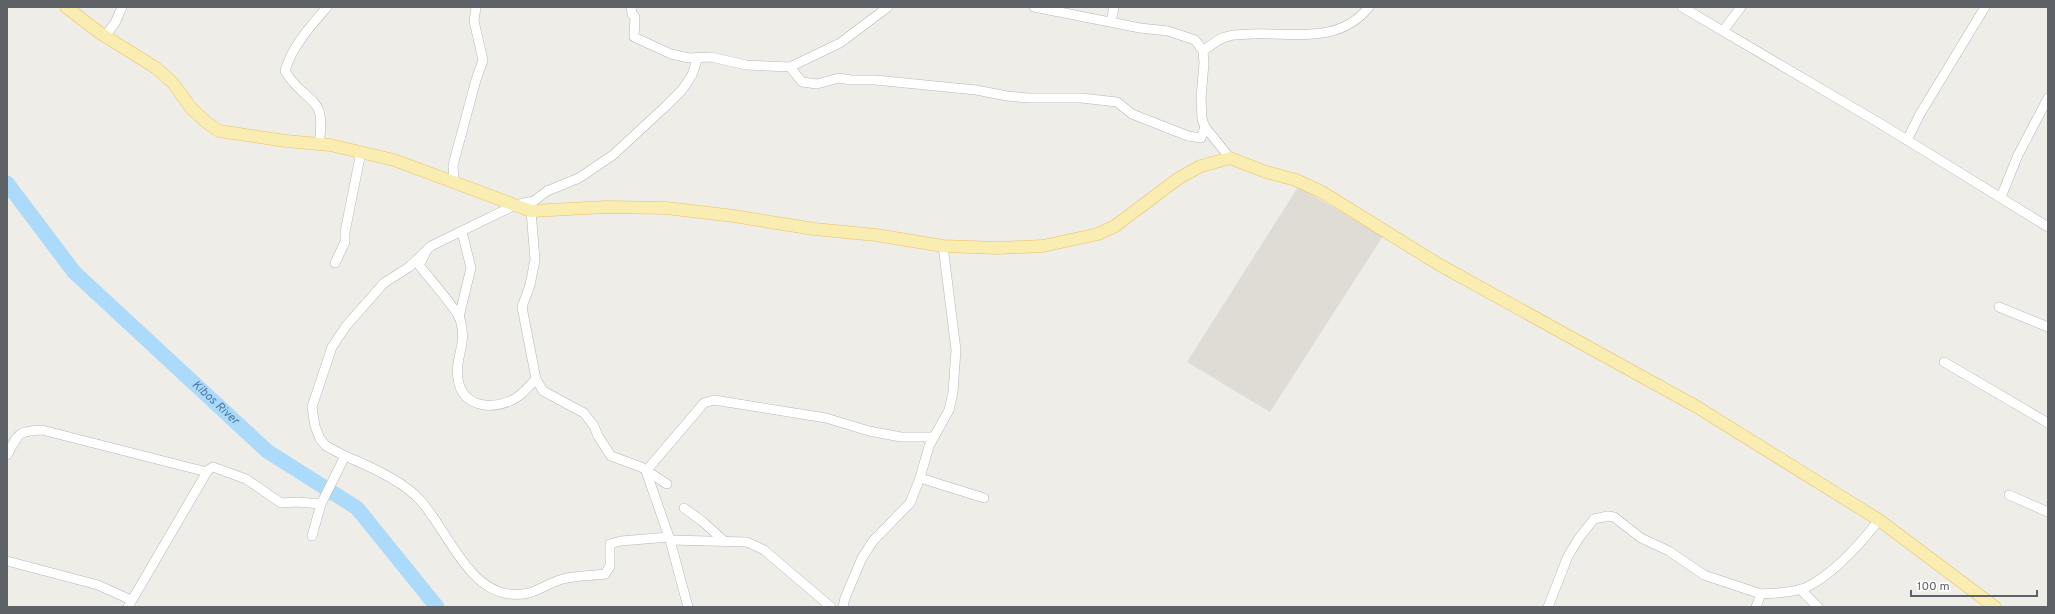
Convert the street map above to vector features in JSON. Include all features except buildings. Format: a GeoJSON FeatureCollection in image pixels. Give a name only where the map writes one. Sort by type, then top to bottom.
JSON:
{"type":"FeatureCollection","features":[{"type":"Feature","properties":{"kind":"main road"},"geometry":{"type":"LineString","coordinates":[[66,7],[105,36],[156,68],[173,83],[191,108],[206,122],[219,130],[319,144],[394,160],[531,211],[606,207],[666,208],[734,216],[814,229],[876,235],[943,246],[998,248],[1043,246],[1098,234],[1115,226],[1179,178],[1202,166],[1230,158],[1266,172],[1296,180],[1322,192],[1438,264],[1697,407],[1879,520],[1990,605]]}},
{"type":"Feature","properties":{"kind":"street"},"geometry":{"type":"LineString","coordinates":[[105,36],[115,23],[122,7]]}},
{"type":"Feature","properties":{"kind":"street"},"geometry":{"type":"LineString","coordinates":[[319,144],[322,123],[316,102],[296,86],[285,71],[290,56],[326,7]]}},
{"type":"Feature","properties":{"kind":"street"},"geometry":{"type":"LineString","coordinates":[[454,183],[454,165],[476,80],[483,60],[474,21],[476,7]]}},
{"type":"Feature","properties":{"kind":"street"},"geometry":{"type":"LineString","coordinates":[[631,7],[632,14],[635,16],[634,37],[671,54],[689,58],[711,57],[746,65],[790,67],[840,43],[888,7]]}},
{"type":"Feature","properties":{"kind":"street"},"geometry":{"type":"LineString","coordinates":[[1034,7],[1110,22],[1168,31],[1187,36],[1200,44],[1203,51],[1204,63],[1201,108],[1205,127],[1230,158]]}},
{"type":"Feature","properties":{"kind":"street"},"geometry":{"type":"LineString","coordinates":[[1110,22],[1114,7]]}},
{"type":"Feature","properties":{"kind":"street"},"geometry":{"type":"LineString","coordinates":[[1203,51],[1214,42],[1229,36],[1325,34],[1347,27],[1355,22],[1369,7]]}},
{"type":"Feature","properties":{"kind":"street"},"geometry":{"type":"LineString","coordinates":[[1682,7],[1907,140],[2048,227]]}},
{"type":"Feature","properties":{"kind":"street"},"geometry":{"type":"LineString","coordinates":[[1723,31],[1741,7]]}},
{"type":"Feature","properties":{"kind":"street"},"geometry":{"type":"LineString","coordinates":[[1907,140],[1920,114],[1985,7]]}},
{"type":"Feature","properties":{"kind":"street"},"geometry":{"type":"LineString","coordinates":[[698,57],[692,75],[682,90],[614,155],[579,178],[547,191],[534,201],[515,205],[426,250],[409,267],[384,283],[346,326],[332,347],[312,407],[315,426],[320,439],[326,446],[345,456],[366,464],[406,488],[420,500],[476,576],[495,590],[509,594],[529,594],[538,591],[549,583],[565,578],[606,574],[610,566],[610,544],[620,541],[669,538],[722,540],[752,543],[758,546],[831,607]]}},
{"type":"Feature","properties":{"kind":"street"},"geometry":{"type":"LineString","coordinates":[[790,67],[802,82],[817,84],[839,78],[851,80],[875,80],[976,90],[1007,96],[1028,98],[1081,98],[1110,101],[1117,102],[1132,114],[1188,136],[1201,138],[1205,127]]}},
{"type":"Feature","properties":{"kind":"street"},"geometry":{"type":"LineString","coordinates":[[2001,197],[2018,155],[2048,98]]}},
{"type":"Feature","properties":{"kind":"street"},"geometry":{"type":"LineString","coordinates":[[335,262],[345,242],[345,232],[361,152]]}},
{"type":"Feature","properties":{"kind":"street"},"geometry":{"type":"LineString","coordinates":[[531,211],[535,260],[530,285],[522,307],[536,379],[543,391],[584,413],[594,426],[598,436],[611,456],[633,463],[667,484]]}},
{"type":"Feature","properties":{"kind":"street"},"geometry":{"type":"LineString","coordinates":[[459,317],[471,268],[462,232]]}},
{"type":"Feature","properties":{"kind":"street"},"geometry":{"type":"LineString","coordinates":[[844,607],[845,598],[862,558],[885,526],[902,513],[910,503],[920,478],[933,437],[949,410],[956,368],[954,323],[948,293],[943,246]]}},
{"type":"Feature","properties":{"kind":"street"},"geometry":{"type":"LineString","coordinates":[[426,250],[419,265],[459,317],[463,332],[458,366],[458,379],[462,393],[469,400],[484,406],[511,401],[520,395],[536,379]]}},
{"type":"Feature","properties":{"kind":"street"},"geometry":{"type":"LineString","coordinates":[[1999,307],[2048,327]]}},
{"type":"Feature","properties":{"kind":"street"},"geometry":{"type":"LineString","coordinates":[[1944,362],[2048,423]]}},
{"type":"Feature","properties":{"kind":"street"},"geometry":{"type":"LineString","coordinates":[[646,471],[704,403],[714,400],[726,400],[826,418],[869,431],[901,437],[933,437]]}},
{"type":"Feature","properties":{"kind":"street"},"geometry":{"type":"LineString","coordinates":[[7,455],[20,434],[25,430],[42,430],[207,472]]}},
{"type":"Feature","properties":{"kind":"street"},"geometry":{"type":"LineString","coordinates":[[312,536],[323,501],[338,467],[345,456]]}},
{"type":"Feature","properties":{"kind":"street"},"geometry":{"type":"LineString","coordinates":[[7,561],[98,584],[129,604],[207,472],[213,467],[246,479],[281,503],[323,501]]}},
{"type":"Feature","properties":{"kind":"street"},"geometry":{"type":"LineString","coordinates":[[646,471],[669,538],[688,607]]}},
{"type":"Feature","properties":{"kind":"street"},"geometry":{"type":"LineString","coordinates":[[920,478],[984,498]]}},
{"type":"Feature","properties":{"kind":"street"},"geometry":{"type":"LineString","coordinates":[[2009,494],[2048,512]]}},
{"type":"Feature","properties":{"kind":"street"},"geometry":{"type":"LineString","coordinates":[[684,508],[702,521],[722,540]]}},
{"type":"Feature","properties":{"kind":"street"},"geometry":{"type":"LineString","coordinates":[[1548,607],[1568,556],[1579,538],[1594,520],[1608,516],[1614,517],[1641,538],[1669,551],[1704,575],[1761,594],[1807,587],[1857,548],[1879,520]]}},
{"type":"Feature","properties":{"kind":"street"},"geometry":{"type":"LineString","coordinates":[[1800,589],[1818,607]]}},
{"type":"Feature","properties":{"kind":"street"},"geometry":{"type":"LineString","coordinates":[[1756,607],[1761,594]]}},
{"type":"Feature","properties":{"kind":"shaded area"},"geometry":{"type":"Polygon","coordinates":[[[1298,187],[1383,236],[1270,412],[1187,362],[1298,187]]]}},
{"type":"Feature","properties":{"kind":"waterway","name":"Kibos River"},"geometry":{"type":"LineString","coordinates":[[7,183],[74,272],[267,451],[357,508],[437,607]]}}]}
